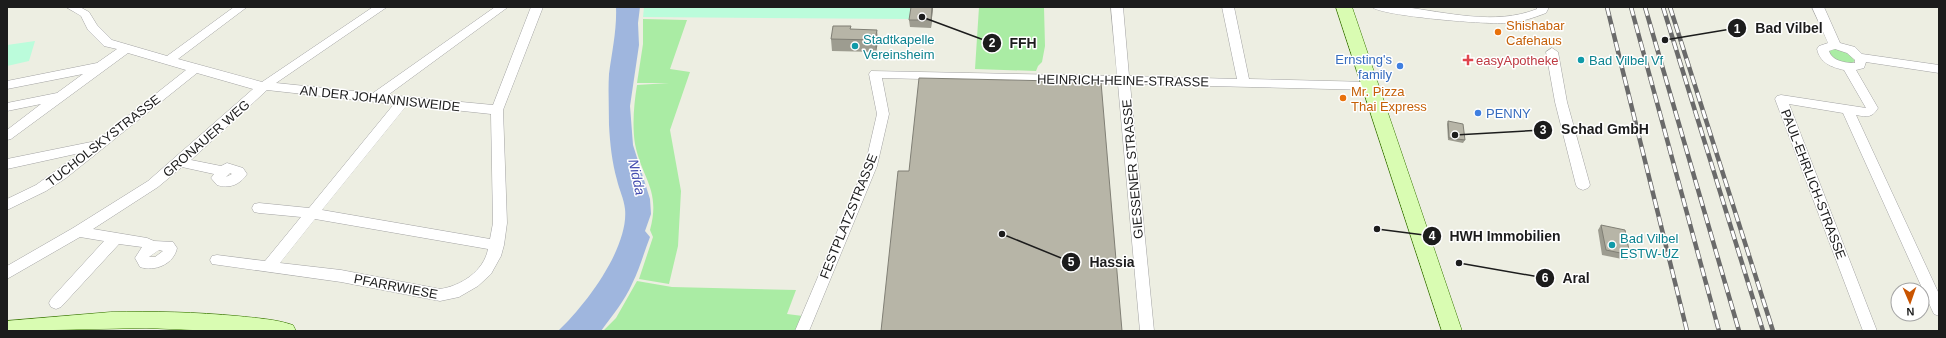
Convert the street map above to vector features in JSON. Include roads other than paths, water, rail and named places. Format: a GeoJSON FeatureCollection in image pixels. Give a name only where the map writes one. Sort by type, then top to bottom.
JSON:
{"type":"FeatureCollection","features":[{"type":"Feature","properties":{"kind":"main road"},"geometry":{"type":"LineString","coordinates":[[1344,7],[1452,331]]}},
{"type":"Feature","properties":{"kind":"main road"},"geometry":{"type":"LineString","coordinates":[[7,329],[66,322],[146,320],[212,322],[286,331]]}},
{"type":"Feature","properties":{"kind":"street","name":"AN DER JOHANNISWEIDE"},"geometry":{"type":"LineString","coordinates":[[72,7],[85,14],[92,27],[104,40],[126,48],[253,85],[497,110]]}},
{"type":"Feature","properties":{"kind":"street"},"geometry":{"type":"LineString","coordinates":[[168,60],[241,7]]}},
{"type":"Feature","properties":{"kind":"street","name":"GRONAUER WEG"},"geometry":{"type":"LineString","coordinates":[[7,273],[78,232],[153,184],[180,162],[264,86],[381,7]]}},
{"type":"Feature","properties":{"kind":"street"},"geometry":{"type":"LineString","coordinates":[[376,97],[502,7]]}},
{"type":"Feature","properties":{"kind":"street"},"geometry":{"type":"LineString","coordinates":[[497,110],[537,7]]}},
{"type":"Feature","properties":{"kind":"street","name":"GIESSENER STRASSE"},"geometry":{"type":"LineString","coordinates":[[1117,7],[1147,331]]}},
{"type":"Feature","properties":{"kind":"street"},"geometry":{"type":"LineString","coordinates":[[1228,7],[1244,83]]}},
{"type":"Feature","properties":{"kind":"street"},"geometry":{"type":"LineString","coordinates":[[1378,7],[1431,10],[1493,22],[1528,18],[1542,11],[1543,7]]}},
{"type":"Feature","properties":{"kind":"street"},"geometry":{"type":"LineString","coordinates":[[1818,7],[1836,46]]}},
{"type":"Feature","properties":{"kind":"street"},"geometry":{"type":"LineString","coordinates":[[1836,46],[1851,50],[1859,57],[1861,61],[1860,65],[1848,67],[1832,62],[1823,53],[1824,48],[1836,46]]}},
{"type":"Feature","properties":{"kind":"street"},"geometry":{"type":"LineString","coordinates":[[10,132],[62,96],[126,48]]}},
{"type":"Feature","properties":{"kind":"street"},"geometry":{"type":"LineString","coordinates":[[1552,52],[1561,102],[1583,185]]}},
{"type":"Feature","properties":{"kind":"street"},"geometry":{"type":"LineString","coordinates":[[1859,57],[1939,69]]}},
{"type":"Feature","properties":{"kind":"street"},"geometry":{"type":"LineString","coordinates":[[7,85],[102,66]]}},
{"type":"Feature","properties":{"kind":"street","name":"PAUL-EHRLICH-STRASSE"},"geometry":{"type":"LineString","coordinates":[[1848,67],[1872,108],[1868,113],[1781,99],[1870,331]]}},
{"type":"Feature","properties":{"kind":"street","name":"TUCHOLSKYSTRASSE"},"geometry":{"type":"LineString","coordinates":[[7,205],[52,182],[196,68]]}},
{"type":"Feature","properties":{"kind":"street","name":"HEINRICH-HEINE-STRASSE"},"geometry":{"type":"LineString","coordinates":[[876,74],[1370,86]]}},
{"type":"Feature","properties":{"kind":"street","name":"FESTPLATZSTRASSE"},"geometry":{"type":"LineString","coordinates":[[802,331],[871,166],[883,114],[876,74]]}},
{"type":"Feature","properties":{"kind":"street"},"geometry":{"type":"LineString","coordinates":[[7,107],[62,96]]}},
{"type":"Feature","properties":{"kind":"street"},"geometry":{"type":"LineString","coordinates":[[270,265],[404,100]]}},
{"type":"Feature","properties":{"kind":"street"},"geometry":{"type":"LineString","coordinates":[[1847,109],[1939,310]]}},
{"type":"Feature","properties":{"kind":"street","name":"PFARRWIESE"},"geometry":{"type":"LineString","coordinates":[[217,260],[270,265],[356,278],[440,296],[463,289],[483,273],[494,256],[497,245],[500,223],[497,110]]}},
{"type":"Feature","properties":{"kind":"street"},"geometry":{"type":"LineString","coordinates":[[7,164],[100,144]]}},
{"type":"Feature","properties":{"kind":"street"},"geometry":{"type":"LineString","coordinates":[[180,162],[224,171]]}},
{"type":"Feature","properties":{"kind":"street"},"geometry":{"type":"LineString","coordinates":[[259,208],[312,213],[497,245]]}},
{"type":"Feature","properties":{"kind":"street"},"geometry":{"type":"LineString","coordinates":[[78,232],[147,243],[153,247]]}},
{"type":"Feature","properties":{"kind":"street"},"geometry":{"type":"LineString","coordinates":[[56,303],[116,238]]}},
{"type":"Feature","properties":{"kind":"street","name":"GRONAUER WEG"},"geometry":{"type":"LineString","coordinates":[[7,276],[26,262]]}},
{"type":"Feature","properties":{"kind":"street"},"geometry":{"type":"LineString","coordinates":[[7,322],[31,326]]}},
{"type":"Feature","properties":{"kind":"water","name":"Nidda"},"geometry":{"type":"Polygon","coordinates":[[[616,7],[640,7],[638,23],[639,45],[630,106],[633,145],[650,199],[651,214],[645,231],[650,237],[626,296],[601,331],[558,331],[580,307],[603,275],[613,258],[620,241],[624,224],[625,209],[614,166],[609,125],[609,74],[615,32],[616,7]]]}},
{"type":"Feature","properties":{"kind":"railway"},"geometry":{"type":"LineString","coordinates":[[1607,7],[1687,331]]}},
{"type":"Feature","properties":{"kind":"railway"},"geometry":{"type":"LineString","coordinates":[[1631,7],[1719,331]]}},
{"type":"Feature","properties":{"kind":"railway"},"geometry":{"type":"LineString","coordinates":[[1645,7],[1739,331]]}},
{"type":"Feature","properties":{"kind":"railway"},"geometry":{"type":"LineString","coordinates":[[1663,7],[1763,331]]}},
{"type":"Feature","properties":{"kind":"railway"},"geometry":{"type":"LineString","coordinates":[[1670,7],[1773,331]]}},
{"type":"Feature","properties":{"kind":"place","name":"FFH"},"geometry":{"type":"Point","coordinates":[922,17]}},
{"type":"Feature","properties":{"kind":"place","name":"Shishabar Cafehaus"},"geometry":{"type":"Point","coordinates":[1498,32]}},
{"type":"Feature","properties":{"kind":"place","name":"Bad Vilbel"},"geometry":{"type":"Point","coordinates":[1665,40]}},
{"type":"Feature","properties":{"kind":"place","name":"Stadtkapelle Vereinsheim"},"geometry":{"type":"Point","coordinates":[855,46]}},
{"type":"Feature","properties":{"kind":"place","name":"easyApotheke"},"geometry":{"type":"Point","coordinates":[1468,60]}},
{"type":"Feature","properties":{"kind":"place","name":"Bad Vilbel Vf"},"geometry":{"type":"Point","coordinates":[1581,60]}},
{"type":"Feature","properties":{"kind":"place","name":"Ernsting's family"},"geometry":{"type":"Point","coordinates":[1400,66]}},
{"type":"Feature","properties":{"kind":"place","name":"Mr. Pizza Thai Express"},"geometry":{"type":"Point","coordinates":[1343,98]}},
{"type":"Feature","properties":{"kind":"place","name":"PENNY"},"geometry":{"type":"Point","coordinates":[1478,113]}},
{"type":"Feature","properties":{"kind":"place","name":"Schad GmbH"},"geometry":{"type":"Point","coordinates":[1455,135]}},
{"type":"Feature","properties":{"kind":"place","name":"HWH Immobilien"},"geometry":{"type":"Point","coordinates":[1377,229]}},
{"type":"Feature","properties":{"kind":"place","name":"Hassia"},"geometry":{"type":"Point","coordinates":[1002,234]}},
{"type":"Feature","properties":{"kind":"place","name":"Bad Vilbel ESTW-UZ"},"geometry":{"type":"Point","coordinates":[1612,245]}},
{"type":"Feature","properties":{"kind":"place","name":"Aral"},"geometry":{"type":"Point","coordinates":[1459,263]}}]}
